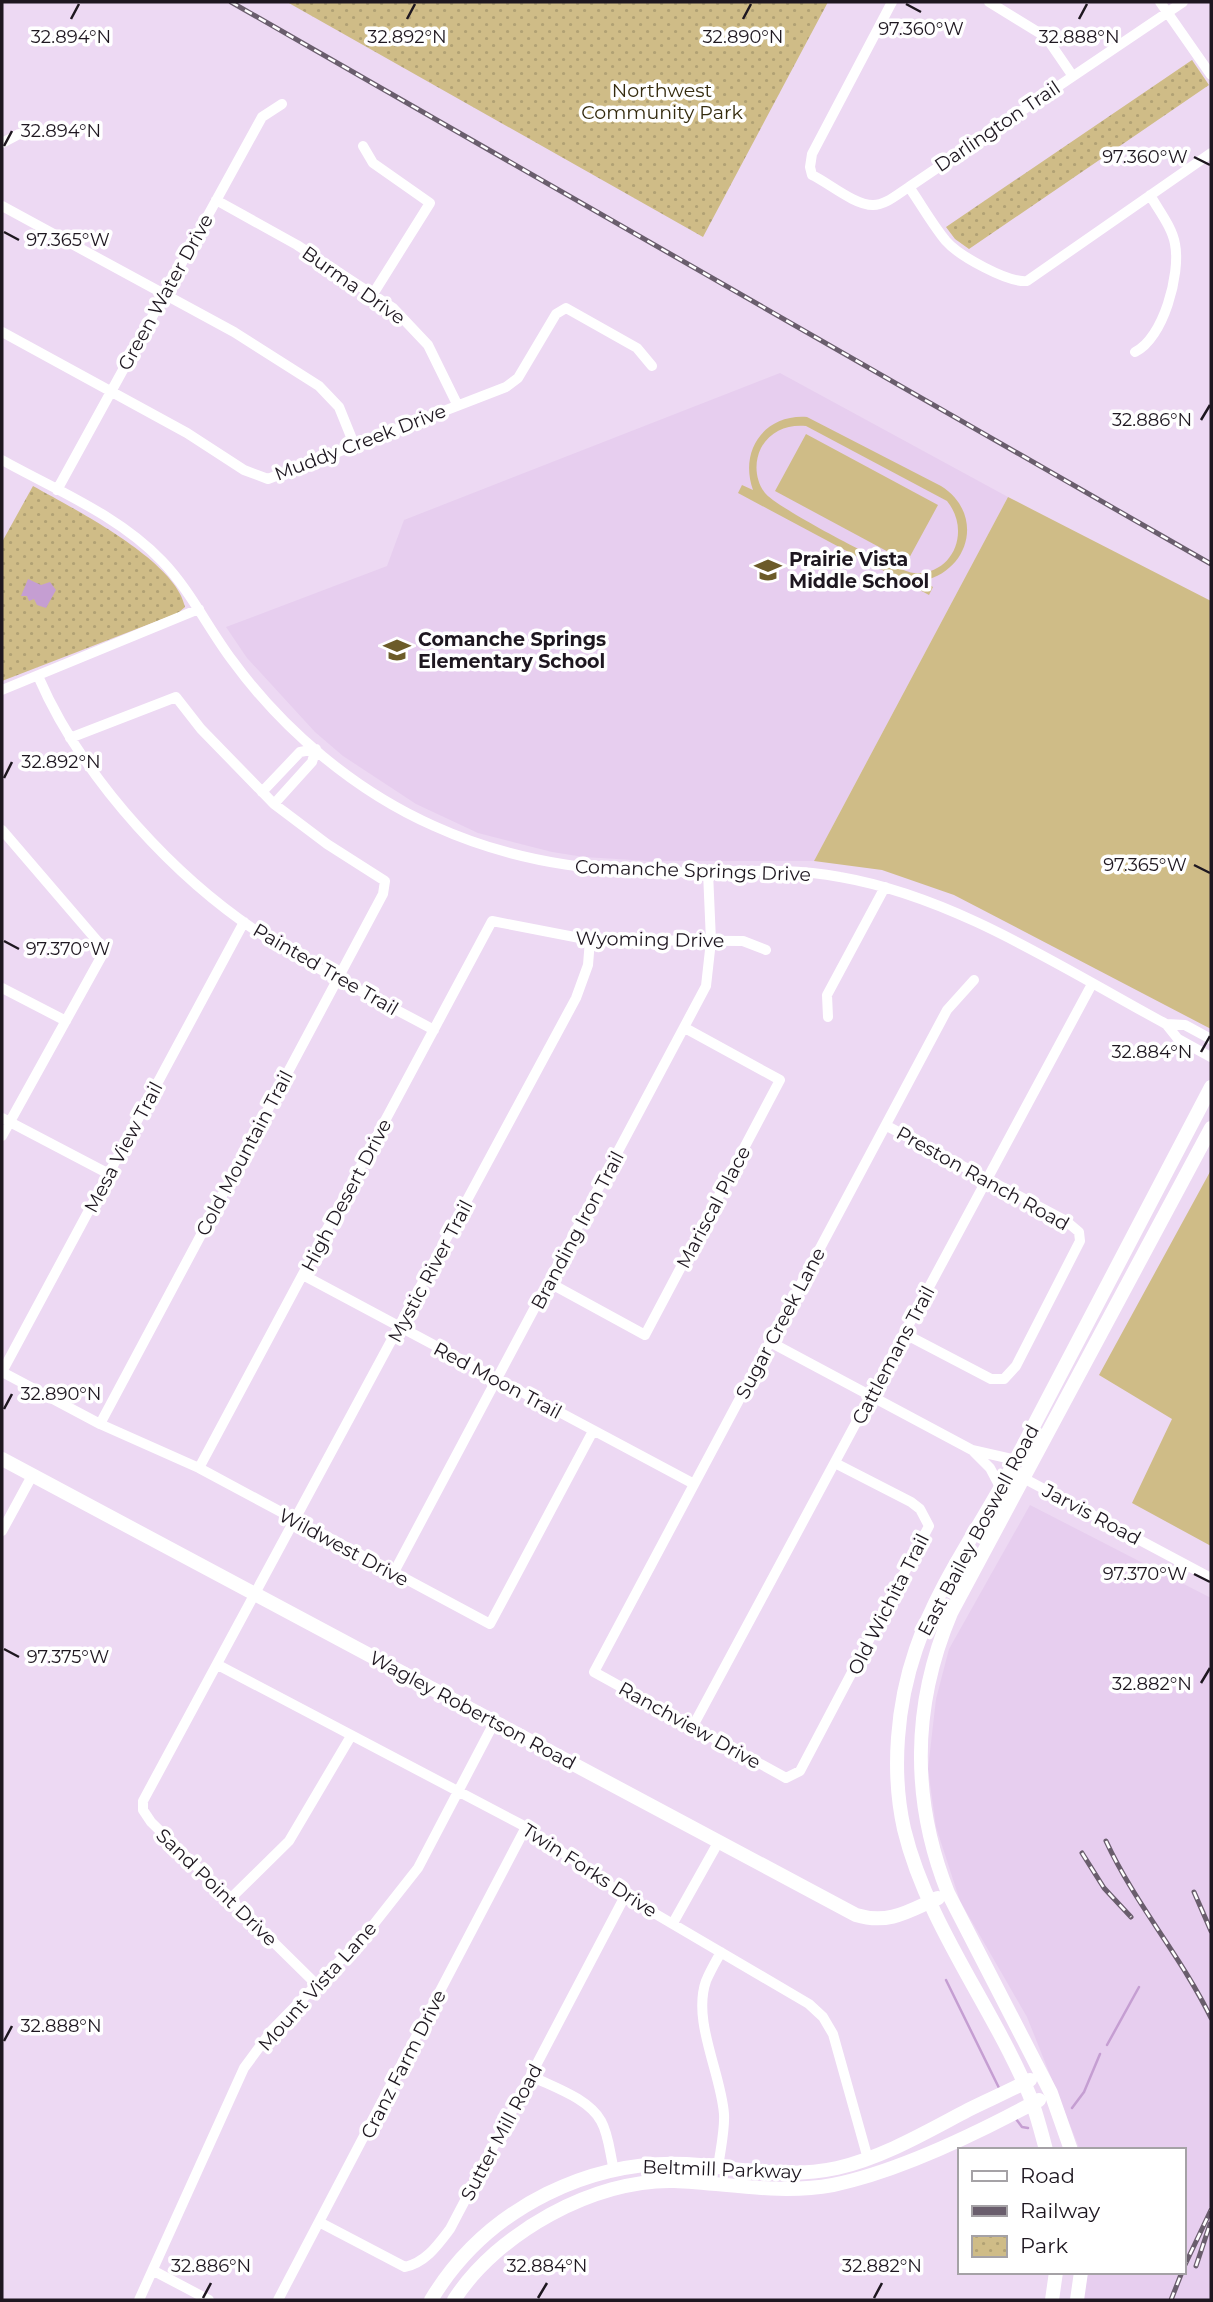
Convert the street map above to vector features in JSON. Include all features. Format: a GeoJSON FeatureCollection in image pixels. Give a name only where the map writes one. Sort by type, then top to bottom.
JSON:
{"type":"FeatureCollection","features":[{"type":"Feature","properties":{"kind":"street","name":"Darlington Trail"},"geometry":{"type":"LineString","coordinates":[[892,2],[812,154],[810,167],[812,174],[863,203],[874,205],[909,187],[1182,2]]}},
{"type":"Feature","properties":{"kind":"street"},"geometry":{"type":"LineString","coordinates":[[989,2],[1046,37],[1072,75]]}},
{"type":"Feature","properties":{"kind":"street"},"geometry":{"type":"LineString","coordinates":[[1160,2],[1211,75]]}},
{"type":"Feature","properties":{"kind":"street","name":"Green Water Drive"},"geometry":{"type":"LineString","coordinates":[[57,490],[262,117],[282,104]]}},
{"type":"Feature","properties":{"kind":"street"},"geometry":{"type":"LineString","coordinates":[[2,142],[19,134]]}},
{"type":"Feature","properties":{"kind":"street"},"geometry":{"type":"LineString","coordinates":[[363,146],[373,163],[430,203],[373,294]]}},
{"type":"Feature","properties":{"kind":"street"},"geometry":{"type":"LineString","coordinates":[[909,187],[947,242],[1014,282],[1027,281],[1211,153]]}},
{"type":"Feature","properties":{"kind":"street"},"geometry":{"type":"LineString","coordinates":[[1135,352],[1146,347],[1157,328],[1173,287],[1177,265],[1175,244],[1150,195]]}},
{"type":"Feature","properties":{"kind":"street","name":"Burma Drive"},"geometry":{"type":"LineString","coordinates":[[216,200],[283,237],[373,294],[418,332],[437,360],[457,404]]}},
{"type":"Feature","properties":{"kind":"street"},"geometry":{"type":"LineString","coordinates":[[2,206],[248,340],[319,386],[339,407],[354,444]]}},
{"type":"Feature","properties":{"kind":"street","name":"Muddy Creek Drive"},"geometry":{"type":"LineString","coordinates":[[2,332],[261,478],[268,478],[506,387],[518,377],[556,314],[566,308],[638,348],[652,366]]}},
{"type":"Feature","properties":{"kind":"street","name":"Comanche Springs Drive"},"geometry":{"type":"LineString","coordinates":[[2,460],[107,518],[140,541],[170,571],[246,678],[316,749],[349,777],[398,808],[498,852],[593,870],[708,872],[775,869],[841,877],[885,887],[962,916],[1166,1024],[1178,1039],[1211,1057]]}},
{"type":"Feature","properties":{"kind":"street"},"geometry":{"type":"LineString","coordinates":[[2,691],[199,609]]}},
{"type":"Feature","properties":{"kind":"street","name":"Painted Tree Trail"},"geometry":{"type":"LineString","coordinates":[[38,676],[70,738],[110,792],[160,848],[204,890],[244,922],[338,978],[434,1030]]}},
{"type":"Feature","properties":{"kind":"street"},"geometry":{"type":"LineString","coordinates":[[70,738],[176,697],[201,729],[262,792],[274,804],[312,762],[316,749],[300,752],[262,792]]}},
{"type":"Feature","properties":{"kind":"street","name":"Cold Mountain Trail"},"geometry":{"type":"LineString","coordinates":[[100,1424],[383,894],[385,881],[327,844],[274,804]]}},
{"type":"Feature","properties":{"kind":"street"},"geometry":{"type":"LineString","coordinates":[[2,830],[105,950],[6,1120],[2,1136]]}},
{"type":"Feature","properties":{"kind":"street","name":"Branding Iron Trail"},"geometry":{"type":"LineString","coordinates":[[393,1574],[706,986],[711,941],[708,872]]}},
{"type":"Feature","properties":{"kind":"street"},"geometry":{"type":"LineString","coordinates":[[828,1017],[827,995],[885,887]]}},
{"type":"Feature","properties":{"kind":"street","name":"Wyoming Drive"},"geometry":{"type":"LineString","coordinates":[[492,921],[590,940],[743,940],[766,950]]}},
{"type":"Feature","properties":{"kind":"street","name":"High Desert Drive"},"geometry":{"type":"LineString","coordinates":[[199,1468],[492,921]]}},
{"type":"Feature","properties":{"kind":"street","name":"Mesa View Trail"},"geometry":{"type":"LineString","coordinates":[[2,1372],[244,922]]}},
{"type":"Feature","properties":{"kind":"street","name":"Mystic River Trail"},"geometry":{"type":"LineString","coordinates":[[254,1596],[297,1522],[576,998],[588,965],[590,940]]}},
{"type":"Feature","properties":{"kind":"street","name":"Sugar Creek Lane"},"geometry":{"type":"LineString","coordinates":[[594,1672],[952,1001],[974,980]]}},
{"type":"Feature","properties":{"kind":"street","name":"Cattlemans Trail"},"geometry":{"type":"LineString","coordinates":[[693,1726],[1092,984]]}},
{"type":"Feature","properties":{"kind":"street"},"geometry":{"type":"LineString","coordinates":[[2,988],[66,1021]]}},
{"type":"Feature","properties":{"kind":"street","name":"Comanche Springs Drive"},"geometry":{"type":"LineString","coordinates":[[1166,1024],[1185,1025],[1211,1039]]}},
{"type":"Feature","properties":{"kind":"street","name":"Mariscal Place"},"geometry":{"type":"LineString","coordinates":[[548,1282],[645,1335],[780,1080],[685,1028]]}},
{"type":"Feature","properties":{"kind":"street","name":"East Bailey Boswell Road"},"geometry":{"type":"LineString","coordinates":[[1070,2148],[1051,2093],[948,1893],[930,1840],[921,1786],[920,1736],[926,1687],[951,1613],[1016,1469],[1211,1087]]}},
{"type":"Feature","properties":{"kind":"street"},"geometry":{"type":"LineString","coordinates":[[6,1120],[109,1174]]}},
{"type":"Feature","properties":{"kind":"street","name":"Preston Ranch Road"},"geometry":{"type":"LineString","coordinates":[[887,1126],[1066,1221],[1079,1232],[1080,1248],[1016,1366],[1004,1379],[991,1379],[905,1334]]}},
{"type":"Feature","properties":{"kind":"street","name":"East Bailey Boswell Road"},"geometry":{"type":"LineString","coordinates":[[1045,2148],[1024,2083],[916,1874],[903,1825],[898,1752],[905,1688],[916,1648],[932,1610],[1000,1487],[1016,1469],[1211,1128]]}},
{"type":"Feature","properties":{"kind":"street","name":"Red Moon Trail"},"geometry":{"type":"LineString","coordinates":[[303,1275],[694,1484]]}},
{"type":"Feature","properties":{"kind":"street"},"geometry":{"type":"LineString","coordinates":[[770,1342],[972,1450],[990,1468],[1000,1487]]}},
{"type":"Feature","properties":{"kind":"street","name":"Wildwest Drive"},"geometry":{"type":"LineString","coordinates":[[2,1372],[100,1424],[199,1468],[490,1625],[593,1431]]}},
{"type":"Feature","properties":{"kind":"street","name":"Jarvis Road"},"geometry":{"type":"LineString","coordinates":[[972,1450],[1016,1469],[1211,1578]]}},
{"type":"Feature","properties":{"kind":"street","name":"Wagley Robertson Road"},"geometry":{"type":"LineString","coordinates":[[2,1459],[254,1596],[868,1919],[900,1917],[948,1893]]}},
{"type":"Feature","properties":{"kind":"street","name":"Old Wichita Trail"},"geometry":{"type":"LineString","coordinates":[[786,1778],[800,1771],[929,1526],[920,1509],[911,1502],[835,1463]]}},
{"type":"Feature","properties":{"kind":"street"},"geometry":{"type":"LineString","coordinates":[[2,1531],[33,1474]]}},
{"type":"Feature","properties":{"kind":"street","name":"Sand Point Drive"},"geometry":{"type":"LineString","coordinates":[[254,1596],[143,1801],[143,1810],[151,1822],[315,1983]]}},
{"type":"Feature","properties":{"kind":"street","name":"Twin Forks Drive"},"geometry":{"type":"LineString","coordinates":[[218,1665],[526,1827],[625,1896],[808,2004],[823,2017],[833,2034],[868,2159]]}},
{"type":"Feature","properties":{"kind":"street","name":"Ranchview Drive"},"geometry":{"type":"LineString","coordinates":[[594,1672],[786,1778]]}},
{"type":"Feature","properties":{"kind":"street","name":"Mount Vista Lane"},"geometry":{"type":"LineString","coordinates":[[139,2300],[155,2272],[244,2068],[272,2030],[315,1983],[366,1934],[418,1868],[495,1721]]}},
{"type":"Feature","properties":{"kind":"street"},"geometry":{"type":"LineString","coordinates":[[230,1899],[289,1841],[351,1736]]}},
{"type":"Feature","properties":{"kind":"street","name":"Cranz Farm Drive"},"geometry":{"type":"LineString","coordinates":[[278,2300],[321,2223],[526,1827]]}},
{"type":"Feature","properties":{"kind":"street"},"geometry":{"type":"LineString","coordinates":[[673,1923],[719,1841]]}},
{"type":"Feature","properties":{"kind":"street","name":"Sutter Mill Road"},"geometry":{"type":"LineString","coordinates":[[321,2223],[405,2267],[419,2264],[450,2229],[625,1896]]}},
{"type":"Feature","properties":{"kind":"street"},"geometry":{"type":"LineString","coordinates":[[715,2186],[724,2117],[714,2057],[704,2025],[703,2007],[706,1982],[721,1952]]}},
{"type":"Feature","properties":{"kind":"street","name":"Beltmill Parkway"},"geometry":{"type":"LineString","coordinates":[[431,2300],[481,2239],[540,2195],[614,2170],[646,2164],[718,2168],[752,2173],[811,2171],[868,2159],[1040,2075]]}},
{"type":"Feature","properties":{"kind":"street"},"geometry":{"type":"LineString","coordinates":[[531,2076],[574,2097],[592,2110],[601,2121],[617,2190]]}},
{"type":"Feature","properties":{"kind":"street","name":"Beltmill Parkway"},"geometry":{"type":"LineString","coordinates":[[454,2300],[473,2276],[518,2235],[581,2198],[673,2181],[792,2190],[833,2185],[871,2175],[1032,2104],[1051,2093]]}},
{"type":"Feature","properties":{"kind":"street"},"geometry":{"type":"LineString","coordinates":[[868,2159],[871,2175]]}},
{"type":"Feature","properties":{"kind":"street"},"geometry":{"type":"LineString","coordinates":[[459,2263],[473,2276]]}},
{"type":"Feature","properties":{"kind":"street"},"geometry":{"type":"LineString","coordinates":[[155,2272],[209,2300]]}},
{"type":"Feature","properties":{"kind":"street"},"geometry":{"type":"LineString","coordinates":[[1052,2300],[1056,2274]]}},
{"type":"Feature","properties":{"kind":"street"},"geometry":{"type":"LineString","coordinates":[[1077,2300],[1081,2274]]}},
{"type":"Feature","properties":{"kind":"shaded area","name":"Prairie Vista Middle School"},"geometry":{"type":"Polygon","coordinates":[[[780,373],[1008,497],[814,861],[649,861],[584,857],[552,852],[478,833],[416,804],[343,756],[315,732],[247,658],[226,627],[387,566],[404,520],[780,373]]]}},
{"type":"Feature","properties":{"kind":"shaded area"},"geometry":{"type":"Polygon","coordinates":[[[28,579],[41,585],[50,582],[56,590],[46,608],[37,605],[34,599],[29,601],[27,596],[21,596],[28,579]]]}},
{"type":"Feature","properties":{"kind":"shaded area"},"geometry":{"type":"Polygon","coordinates":[[[1030,1505],[1211,1598],[1211,2300],[1083,2300],[1088,2274],[1185,2274],[1185,2148],[1079,2148],[1027,2017],[960,1901],[936,1827],[928,1769],[936,1699],[949,1649],[1030,1505]]]}},
{"type":"Feature","properties":{"kind":"green space","name":"Northwest Community Park"},"geometry":{"type":"Polygon","coordinates":[[[287,2],[828,2],[703,237],[287,2]]]}},
{"type":"Feature","properties":{"kind":"green space"},"geometry":{"type":"Polygon","coordinates":[[[1192,60],[1209,85],[969,249],[955,239],[946,227],[1192,60]]]}},
{"type":"Feature","properties":{"kind":"green space"},"geometry":{"type":"Polygon","coordinates":[[[807,417],[941,486],[955,497],[967,525],[966,540],[952,565],[939,575],[923,581],[933,587],[929,595],[738,493],[742,485],[753,490],[749,462],[759,438],[767,428],[792,418],[807,417]],[[793,426],[774,433],[761,448],[757,459],[759,482],[765,493],[774,500],[862,551],[914,573],[928,572],[939,567],[954,549],[958,525],[947,501],[806,426],[793,426]]]}},
{"type":"Feature","properties":{"kind":"green space"},"geometry":{"type":"Polygon","coordinates":[[[806,434],[938,505],[907,562],[775,491],[806,434]]]}},
{"type":"Feature","properties":{"kind":"green space"},"geometry":{"type":"Polygon","coordinates":[[[33,486],[96,522],[143,554],[163,571],[177,589],[185,607],[178,613],[2,681],[2,542],[33,486]]]}},
{"type":"Feature","properties":{"kind":"green space"},"geometry":{"type":"Polygon","coordinates":[[[1008,497],[1211,601],[1211,1029],[954,895],[882,870],[814,861],[1008,497]]]}},
{"type":"Feature","properties":{"kind":"green space"},"geometry":{"type":"Polygon","coordinates":[[[1211,1170],[1211,1546],[1132,1503],[1172,1419],[1099,1375],[1211,1170]]]}},
{"type":"Feature","properties":{"kind":"waterway"},"geometry":{"type":"LineString","coordinates":[[946,1980],[1000,2090]]}},
{"type":"Feature","properties":{"kind":"waterway"},"geometry":{"type":"LineString","coordinates":[[1107,2045],[1139,1987]]}},
{"type":"Feature","properties":{"kind":"waterway"},"geometry":{"type":"LineString","coordinates":[[1072,2108],[1084,2092],[1100,2054]]}},
{"type":"Feature","properties":{"kind":"waterway"},"geometry":{"type":"LineString","coordinates":[[1016,2119],[1022,2127],[1028,2128]]}},
{"type":"Feature","properties":{"kind":"railway"},"geometry":{"type":"LineString","coordinates":[[231,2],[1211,564]]}},
{"type":"Feature","properties":{"kind":"railway"},"geometry":{"type":"LineString","coordinates":[[1106,1841],[1130,1887],[1186,1973],[1211,2018]]}},
{"type":"Feature","properties":{"kind":"railway"},"geometry":{"type":"LineString","coordinates":[[1082,1853],[1104,1888],[1131,1917]]}},
{"type":"Feature","properties":{"kind":"railway"},"geometry":{"type":"LineString","coordinates":[[1194,1892],[1211,1931]]}},
{"type":"Feature","properties":{"kind":"railway"},"geometry":{"type":"LineString","coordinates":[[1185,2265],[1211,2210]]}},
{"type":"Feature","properties":{"kind":"railway"},"geometry":{"type":"LineString","coordinates":[[1196,2266],[1210,2224]]}},
{"type":"Feature","properties":{"kind":"railway"},"geometry":{"type":"LineString","coordinates":[[1171,2300],[1181,2274]]}},
{"type":"Feature","properties":{"kind":"place","name":"Prairie Vista Middle School"},"geometry":{"type":"Point","coordinates":[768,570]}},
{"type":"Feature","properties":{"kind":"place","name":"Comanche Springs Elementary School"},"geometry":{"type":"Point","coordinates":[397,650]}}]}
